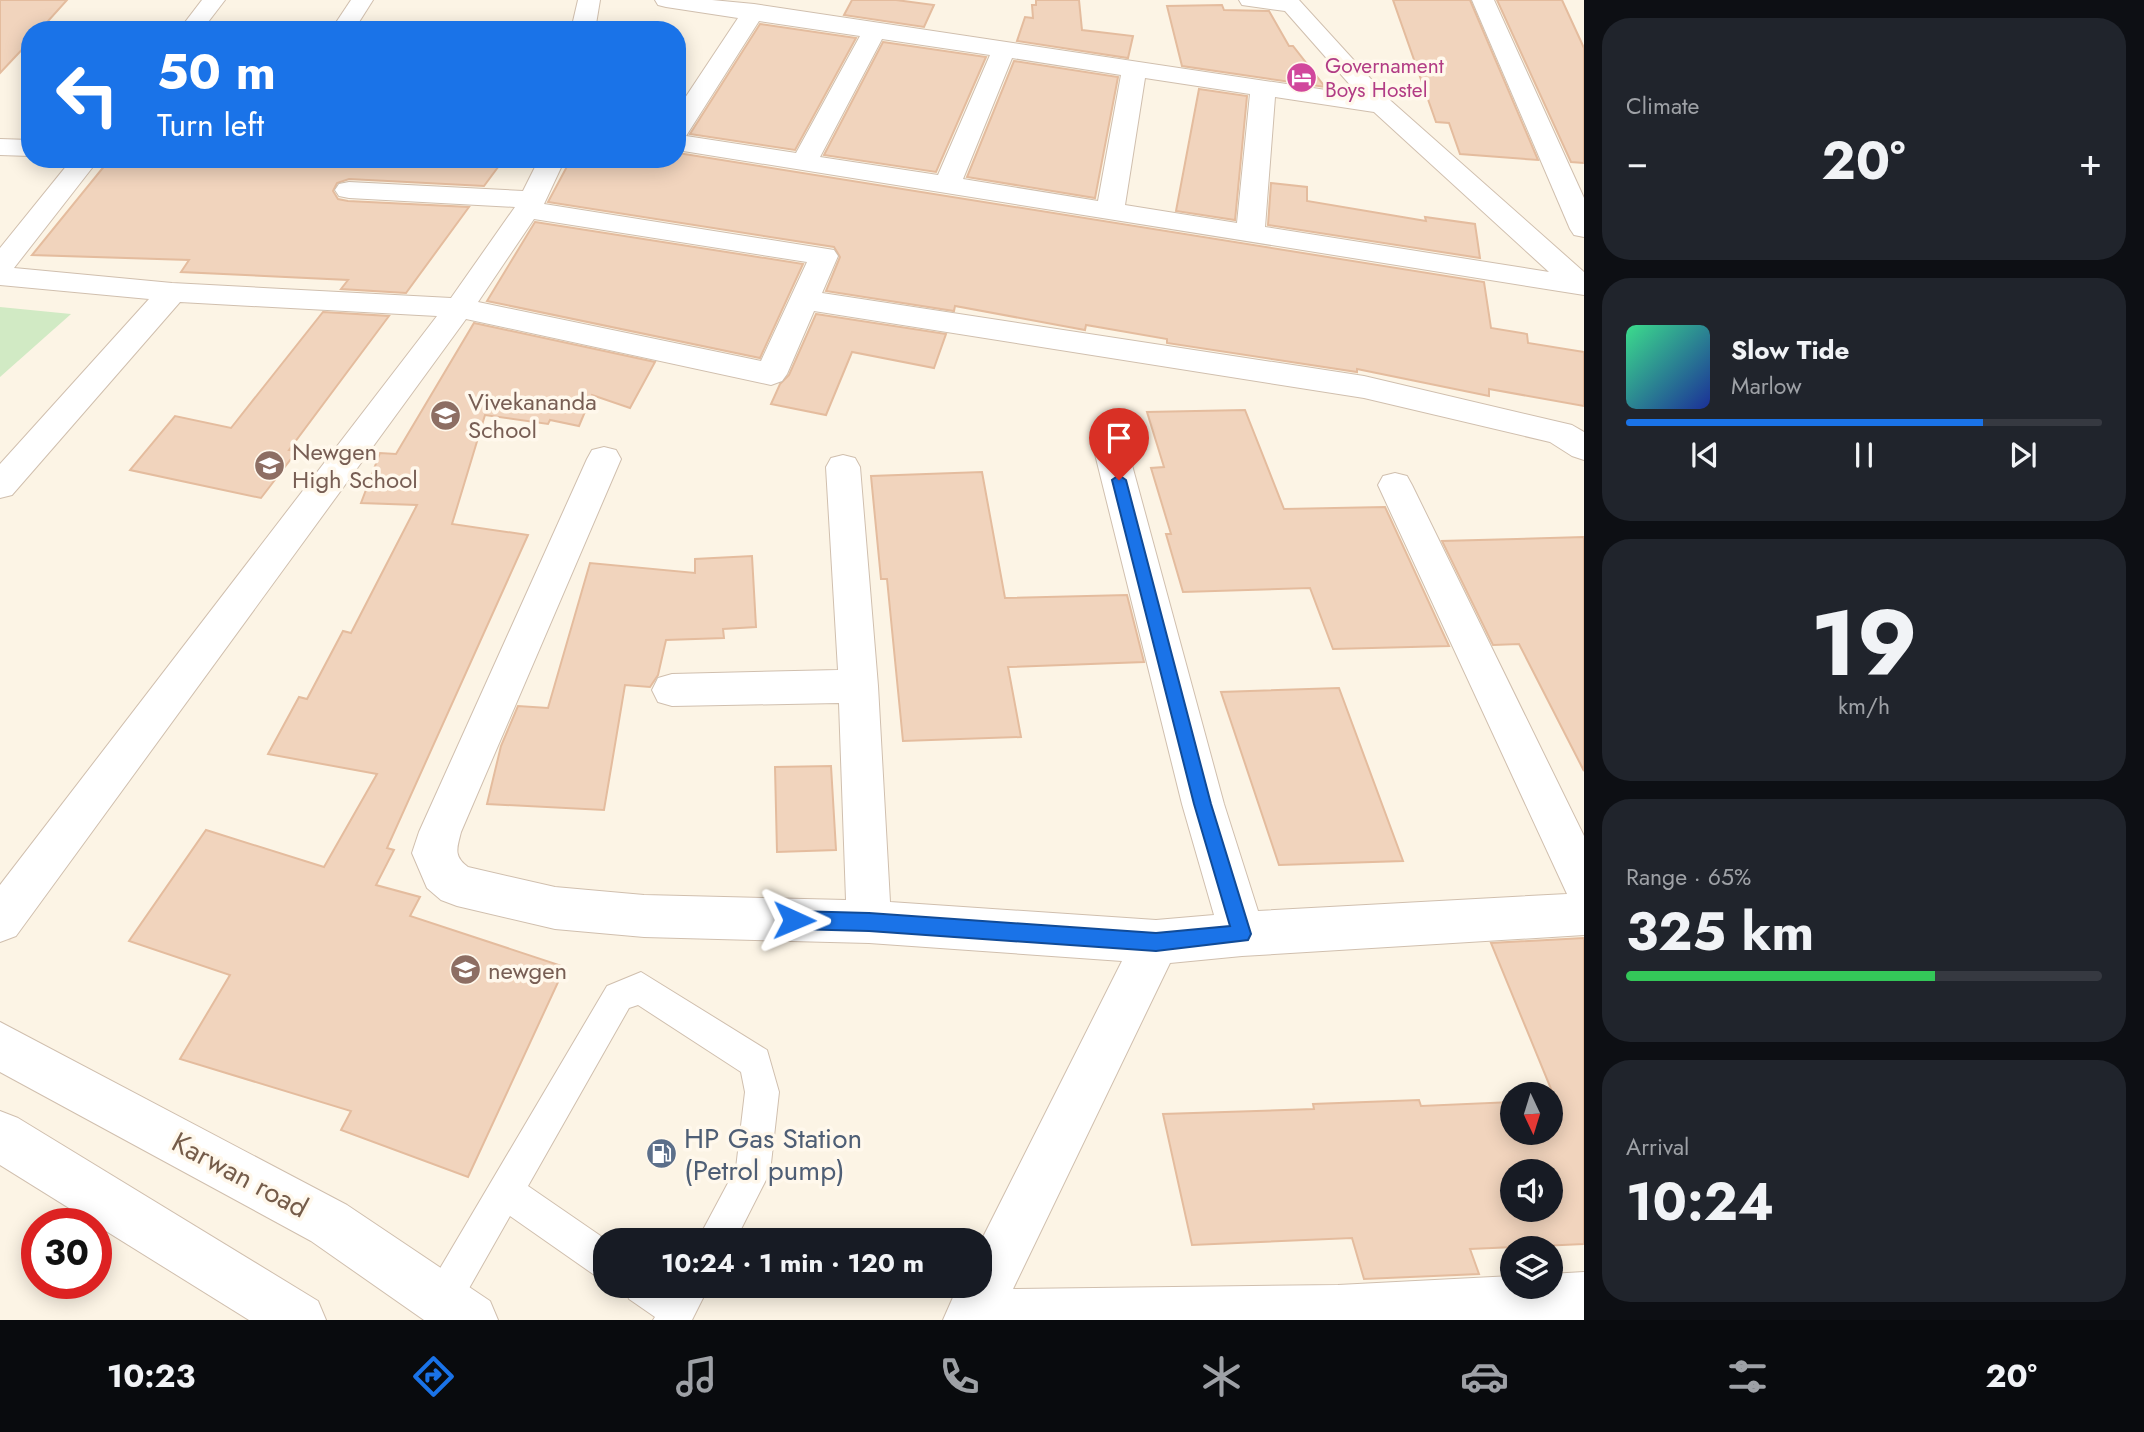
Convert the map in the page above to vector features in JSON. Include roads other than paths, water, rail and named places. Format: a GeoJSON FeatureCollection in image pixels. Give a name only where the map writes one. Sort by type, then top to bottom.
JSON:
{"type":"FeatureCollection","features":[{"type":"Feature","properties":{"kind":"street"},"geometry":{"type":"LineString","coordinates":[[197,21],[214,0]]}},
{"type":"Feature","properties":{"kind":"street"},"geometry":{"type":"LineString","coordinates":[[348,21],[362,0]]}},
{"type":"Feature","properties":{"kind":"street"},"geometry":{"type":"LineString","coordinates":[[585,21],[589,0]]}},
{"type":"Feature","properties":{"kind":"street"},"geometry":{"type":"LineString","coordinates":[[666,0],[1382,106]]}},
{"type":"Feature","properties":{"kind":"street"},"geometry":{"type":"LineString","coordinates":[[1250,0],[1289,3],[1382,106],[1583,287]]}},
{"type":"Feature","properties":{"kind":"street"},"geometry":{"type":"LineString","coordinates":[[1483,0],[1584,229]]}},
{"type":"Feature","properties":{"kind":"street"},"geometry":{"type":"LineString","coordinates":[[686,116],[754,11]]}},
{"type":"Feature","properties":{"kind":"street"},"geometry":{"type":"LineString","coordinates":[[804,162],[875,30]]}},
{"type":"Feature","properties":{"kind":"street"},"geometry":{"type":"LineString","coordinates":[[947,185],[1004,50]]}},
{"type":"Feature","properties":{"kind":"street"},"geometry":{"type":"LineString","coordinates":[[1110,211],[1134,70]]}},
{"type":"Feature","properties":{"kind":"street"},"geometry":{"type":"LineString","coordinates":[[1250,233],[1263,88]]}},
{"type":"Feature","properties":{"kind":"street"},"geometry":{"type":"LineString","coordinates":[[686,143],[1583,287]]}},
{"type":"Feature","properties":{"kind":"street"},"geometry":{"type":"LineString","coordinates":[[0,147],[21,148]]}},
{"type":"Feature","properties":{"kind":"street"},"geometry":{"type":"LineString","coordinates":[[0,267],[79,168]]}},
{"type":"Feature","properties":{"kind":"street"},"geometry":{"type":"LineString","coordinates":[[0,921],[459,308],[529,205],[548,168]]}},
{"type":"Feature","properties":{"kind":"street"},"geometry":{"type":"LineString","coordinates":[[0,276],[172,292],[459,308],[771,374],[824,256],[529,205],[349,190]]}},
{"type":"Feature","properties":{"kind":"street"},"geometry":{"type":"LineString","coordinates":[[2,480],[172,292]]}},
{"type":"Feature","properties":{"kind":"street"},"geometry":{"type":"LineString","coordinates":[[805,300],[1364,387],[1560,433],[1584,448]]}},
{"type":"Feature","properties":{"kind":"street"},"geometry":{"type":"LineString","coordinates":[[1112,454],[1203,804],[1242,934]]}},
{"type":"Feature","properties":{"kind":"street"},"geometry":{"type":"LineString","coordinates":[[604,458],[440,832],[434,853],[442,874],[457,885],[555,908],[644,916],[869,922],[1156,942],[1242,934],[1584,914]]}},
{"type":"Feature","properties":{"kind":"street"},"geometry":{"type":"LineString","coordinates":[[843,467],[858,685],[869,922]]}},
{"type":"Feature","properties":{"kind":"street"},"geometry":{"type":"LineString","coordinates":[[1395,485],[1584,882]]}},
{"type":"Feature","properties":{"kind":"street"},"geometry":{"type":"LineString","coordinates":[[673,690],[858,685]]}},
{"type":"Feature","properties":{"kind":"street"},"geometry":{"type":"LineString","coordinates":[[1156,942],[971,1318],[1339,1316],[1584,1299]]}},
{"type":"Feature","properties":{"kind":"street","name":"Karwan road"},"geometry":{"type":"LineString","coordinates":[[0,1045],[329,1223],[456,1310]]}},
{"type":"Feature","properties":{"kind":"street"},"geometry":{"type":"LineString","coordinates":[[0,1136],[299,1320]]}},
{"type":"Feature","properties":{"kind":"lane"},"geometry":{"type":"LineString","coordinates":[[456,1310],[506,1192],[618,997],[641,988],[755,1062],[762,1092],[753,1172],[722,1228]]}},
{"type":"Feature","properties":{"kind":"lane"},"geometry":{"type":"LineString","coordinates":[[506,1192],[593,1252]]}},
{"type":"Feature","properties":{"kind":"place","name":"Governament Boys Hostel"},"geometry":{"type":"Point","coordinates":[1302,78]}},
{"type":"Feature","properties":{"kind":"place","name":"Vivekananda School"},"geometry":{"type":"Point","coordinates":[445,415]}},
{"type":"Feature","properties":{"kind":"place","name":"Newgen High School"},"geometry":{"type":"Point","coordinates":[269,465]}},
{"type":"Feature","properties":{"kind":"place","name":"newgen"},"geometry":{"type":"Point","coordinates":[465,970]}},
{"type":"Feature","properties":{"kind":"place","name":"HP Gas Station (Petrol pump)"},"geometry":{"type":"Point","coordinates":[661,1154]}}]}
